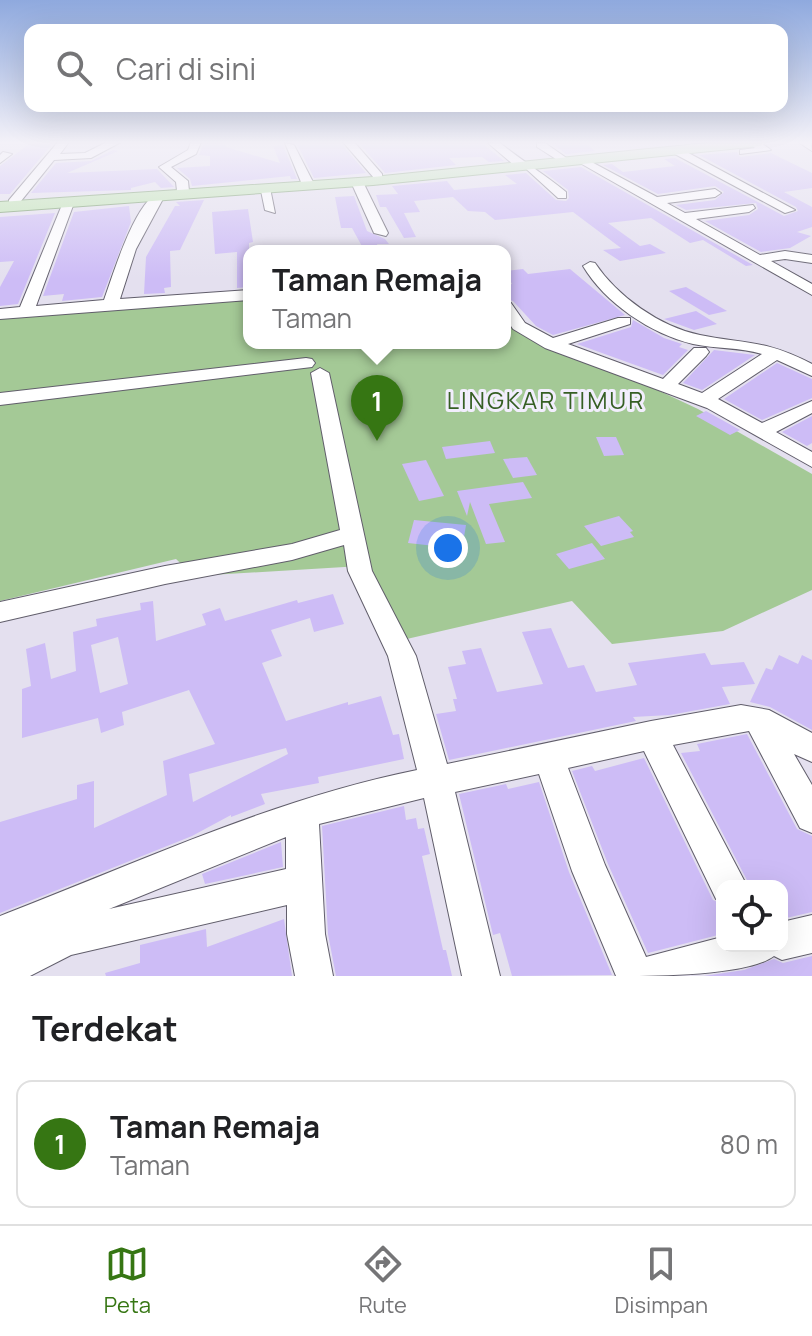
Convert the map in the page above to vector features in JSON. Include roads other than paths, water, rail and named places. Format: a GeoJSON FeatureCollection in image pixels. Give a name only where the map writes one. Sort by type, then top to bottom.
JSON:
{"type":"FeatureCollection","features":[{"type":"Feature","properties":{"kind":"main road"},"geometry":{"type":"LineString","coordinates":[[4,204],[68,203],[231,188]]}},
{"type":"Feature","properties":{"kind":"main road"},"geometry":{"type":"LineString","coordinates":[[4,204],[158,197],[271,188]]}},
{"type":"Feature","properties":{"kind":"street"},"geometry":{"type":"LineString","coordinates":[[4,204],[20,188]]}},
{"type":"Feature","properties":{"kind":"street"},"geometry":{"type":"LineString","coordinates":[[264,188],[271,210]]}},
{"type":"Feature","properties":{"kind":"street"},"geometry":{"type":"LineString","coordinates":[[360,188],[381,233]]}},
{"type":"Feature","properties":{"kind":"street"},"geometry":{"type":"LineString","coordinates":[[552,188],[562,195]]}},
{"type":"Feature","properties":{"kind":"street"},"geometry":{"type":"LineString","coordinates":[[631,188],[812,290]]}},
{"type":"Feature","properties":{"kind":"street"},"geometry":{"type":"LineString","coordinates":[[747,188],[789,210]]}},
{"type":"Feature","properties":{"kind":"street"},"geometry":{"type":"LineString","coordinates":[[655,201],[715,193]]}},
{"type":"Feature","properties":{"kind":"street"},"geometry":{"type":"LineString","coordinates":[[110,304],[129,249],[158,197]]}},
{"type":"Feature","properties":{"kind":"street"},"geometry":{"type":"LineString","coordinates":[[26,312],[68,203]]}},
{"type":"Feature","properties":{"kind":"street"},"geometry":{"type":"LineString","coordinates":[[683,217],[749,208]]}},
{"type":"Feature","properties":{"kind":"street"},"geometry":{"type":"LineString","coordinates":[[758,259],[785,255],[812,259]]}},
{"type":"Feature","properties":{"kind":"street"},"geometry":{"type":"LineString","coordinates":[[590,266],[598,280],[612,293],[677,333],[775,353],[812,371]]}},
{"type":"Feature","properties":{"kind":"street"},"geometry":{"type":"LineString","coordinates":[[0,314],[243,295]]}},
{"type":"Feature","properties":{"kind":"street"},"geometry":{"type":"LineString","coordinates":[[511,315],[519,326],[551,344],[704,400],[812,461]]}},
{"type":"Feature","properties":{"kind":"street"},"geometry":{"type":"LineString","coordinates":[[551,344],[624,321]]}},
{"type":"Feature","properties":{"kind":"street"},"geometry":{"type":"LineString","coordinates":[[667,385],[700,352]]}},
{"type":"Feature","properties":{"kind":"street"},"geometry":{"type":"LineString","coordinates":[[704,400],[775,353]]}},
{"type":"Feature","properties":{"kind":"street"},"geometry":{"type":"LineString","coordinates":[[0,399],[65,389],[310,371]]}},
{"type":"Feature","properties":{"kind":"street"},"geometry":{"type":"LineString","coordinates":[[0,408],[28,402],[310,371]]}},
{"type":"Feature","properties":{"kind":"street"},"geometry":{"type":"LineString","coordinates":[[310,371],[314,409],[339,538],[349,564],[360,571]]}},
{"type":"Feature","properties":{"kind":"street"},"geometry":{"type":"LineString","coordinates":[[310,371],[360,571],[402,656],[436,780],[481,976]]}},
{"type":"Feature","properties":{"kind":"street"},"geometry":{"type":"LineString","coordinates":[[762,431],[811,406]]}},
{"type":"Feature","properties":{"kind":"street"},"geometry":{"type":"LineString","coordinates":[[0,612],[165,575],[292,552],[339,538]]}},
{"type":"Feature","properties":{"kind":"street"},"geometry":{"type":"LineString","coordinates":[[0,935],[302,814],[354,798],[651,734],[741,718],[758,719],[812,748]]}},
{"type":"Feature","properties":{"kind":"street"},"geometry":{"type":"LineString","coordinates":[[758,719],[812,817]]}},
{"type":"Feature","properties":{"kind":"street"},"geometry":{"type":"LineString","coordinates":[[651,734],[726,880]]}},
{"type":"Feature","properties":{"kind":"street"},"geometry":{"type":"LineString","coordinates":[[548,756],[590,871],[635,976]]}},
{"type":"Feature","properties":{"kind":"street"},"geometry":{"type":"LineString","coordinates":[[302,814],[306,934],[314,976]]}},
{"type":"Feature","properties":{"kind":"street"},"geometry":{"type":"LineString","coordinates":[[0,971],[66,937],[303,883]]}},
{"type":"Feature","properties":{"kind":"street"},"geometry":{"type":"LineString","coordinates":[[788,940],[812,934]]}},
{"type":"Feature","properties":{"kind":"street"},"geometry":{"type":"LineString","coordinates":[[647,976],[737,952]]}},
{"type":"Feature","properties":{"kind":"place","name":"Taman Remaja"},"geometry":{"type":"Point","coordinates":[377,441]}},
{"type":"Feature","properties":{"kind":"district","name":"LINGKAR TIMUR"},"geometry":{"type":"Point","coordinates":[546,401]}}]}
